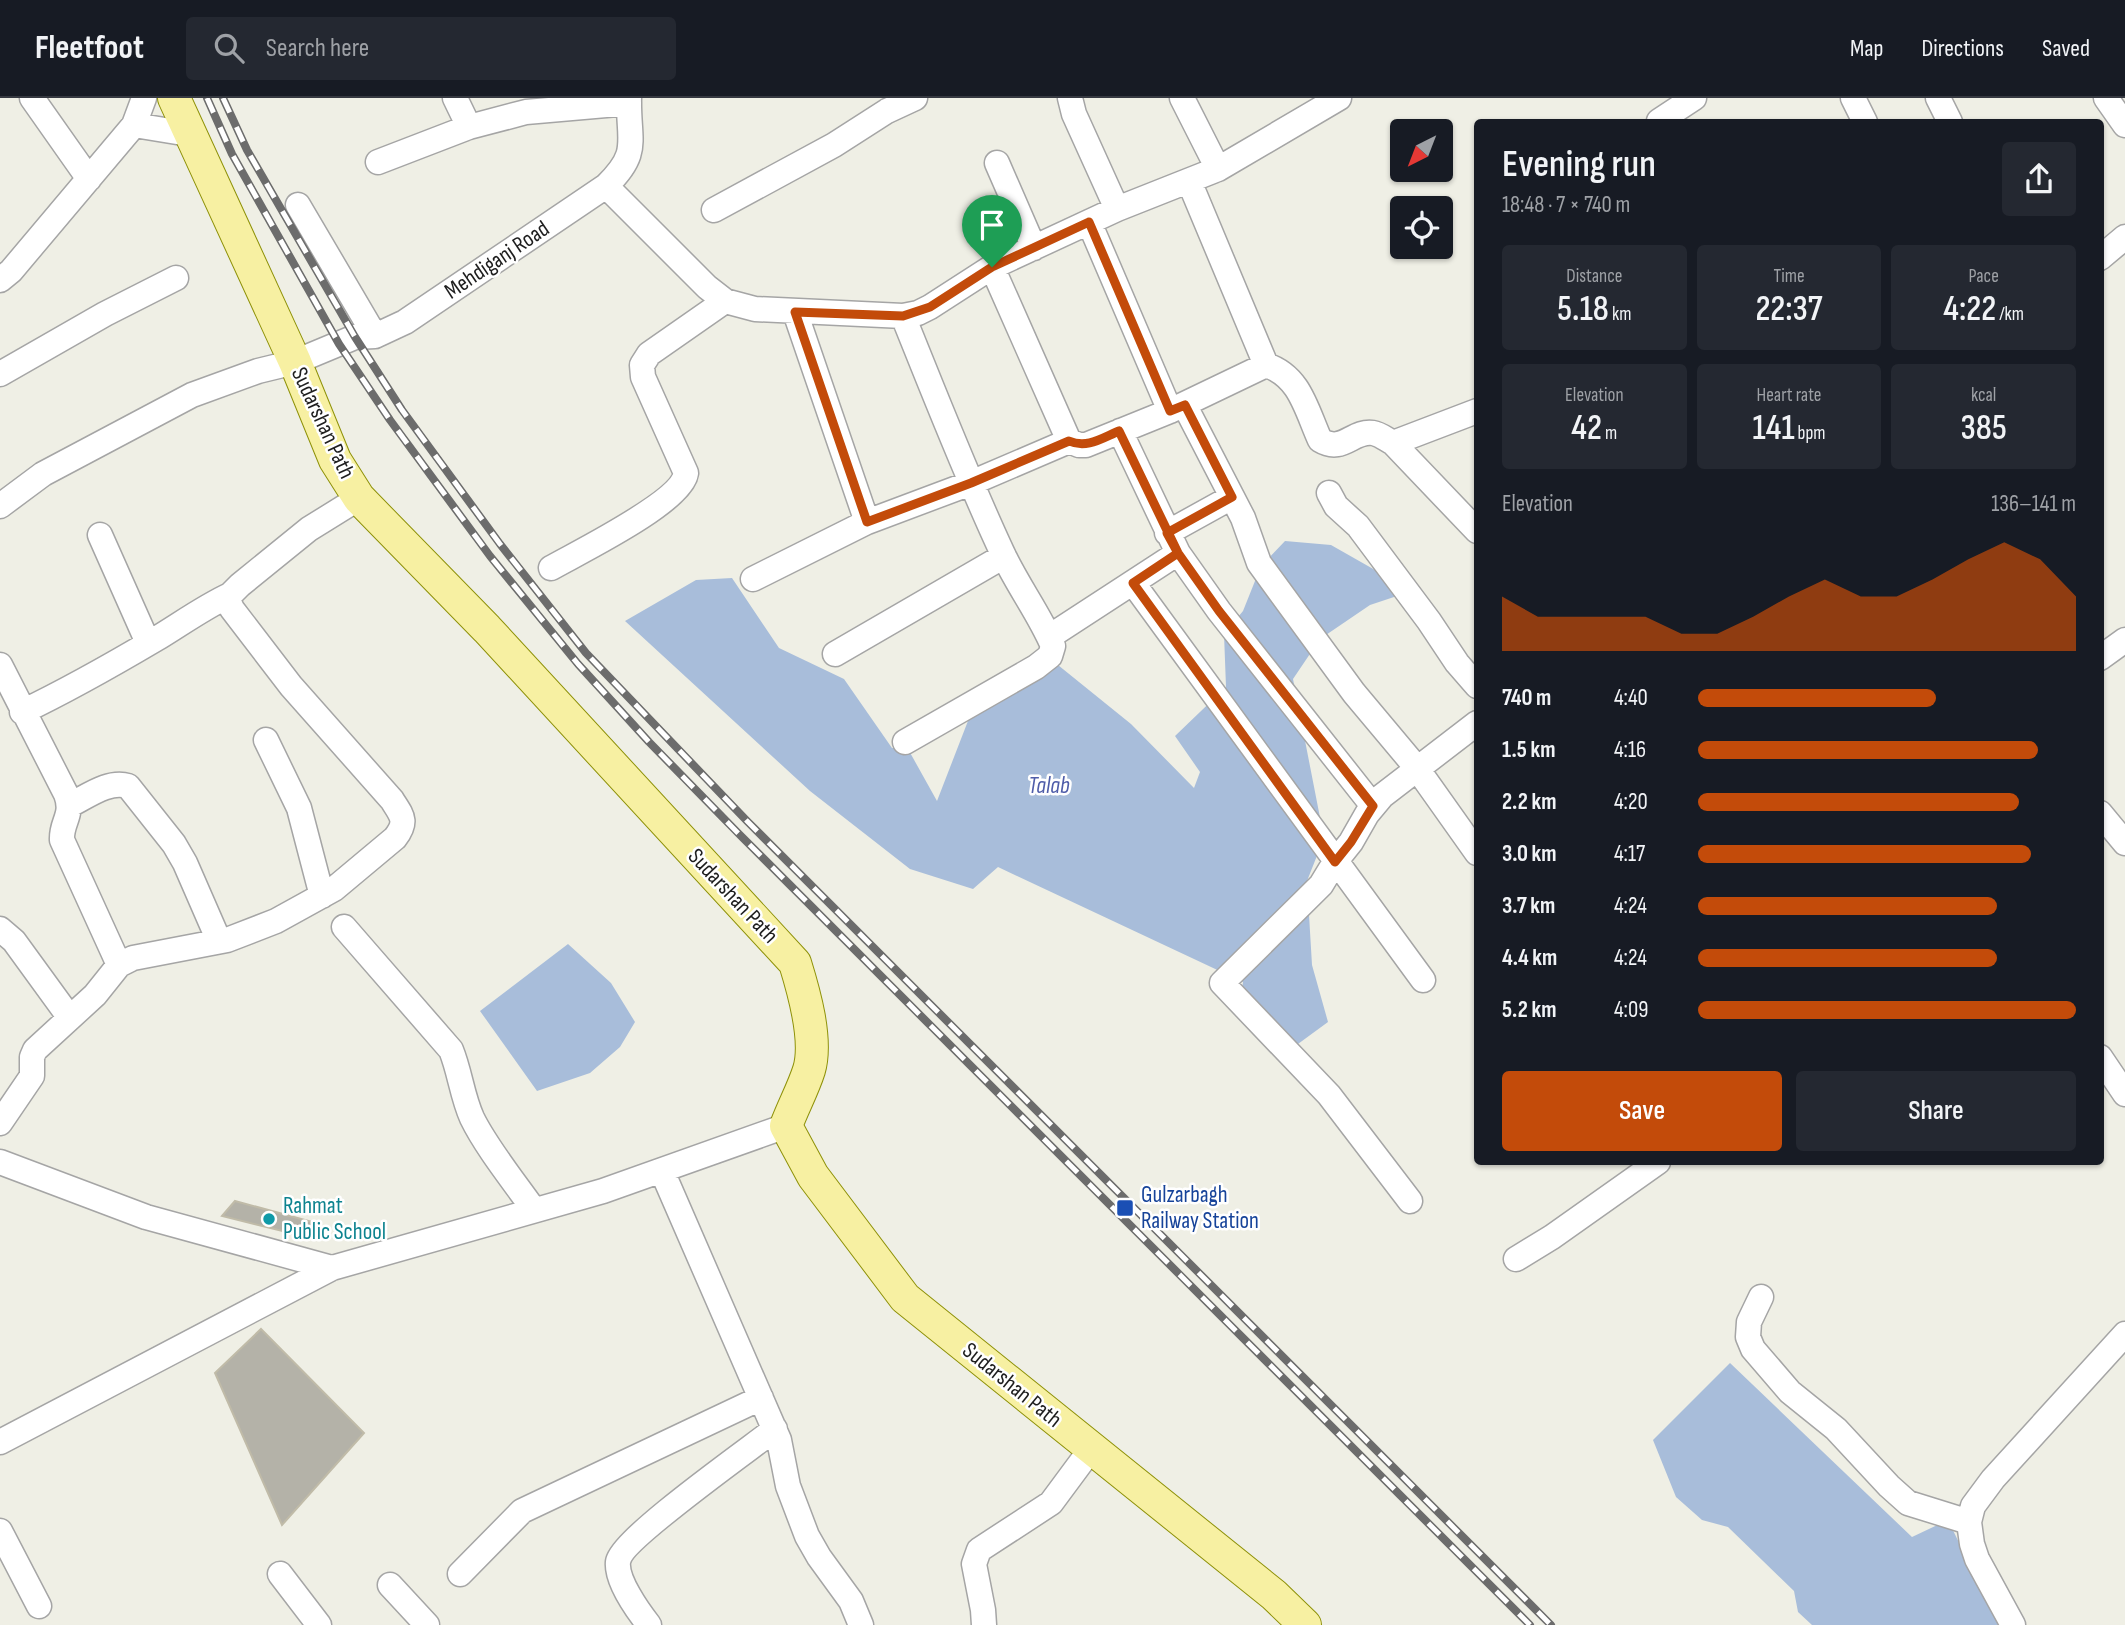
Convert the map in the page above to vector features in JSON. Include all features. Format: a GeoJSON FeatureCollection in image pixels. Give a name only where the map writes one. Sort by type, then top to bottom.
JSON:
{"type":"FeatureCollection","features":[{"type":"Feature","properties":{"kind":"main road","name":"Sudarshan Path"},"geometry":{"type":"LineString","coordinates":[[174,98],[295,362],[335,460],[359,498],[487,629],[794,963],[806,995],[811,1040],[810,1068],[786,1126],[813,1176],[905,1298],[1274,1595],[1305,1625]]}},
{"type":"Feature","properties":{"kind":"street"},"geometry":{"type":"LineString","coordinates":[[32,98],[89,179]]}},
{"type":"Feature","properties":{"kind":"street"},"geometry":{"type":"LineString","coordinates":[[0,280],[11,271],[134,125],[144,98]]}},
{"type":"Feature","properties":{"kind":"street"},"geometry":{"type":"LineString","coordinates":[[455,98],[469,127]]}},
{"type":"Feature","properties":{"kind":"street"},"geometry":{"type":"LineString","coordinates":[[714,210],[834,145],[887,111],[915,98]]}},
{"type":"Feature","properties":{"kind":"street"},"geometry":{"type":"LineString","coordinates":[[1070,98],[1074,114],[1117,209]]}},
{"type":"Feature","properties":{"kind":"street"},"geometry":{"type":"LineString","coordinates":[[1182,98],[1218,169]]}},
{"type":"Feature","properties":{"kind":"street"},"geometry":{"type":"LineString","coordinates":[[606,186],[707,287],[725,301],[755,309],[903,316],[930,307],[992,267],[1117,209],[1218,169],[1339,98]]}},
{"type":"Feature","properties":{"kind":"street"},"geometry":{"type":"LineString","coordinates":[[1662,119],[1693,98]]}},
{"type":"Feature","properties":{"kind":"street"},"geometry":{"type":"LineString","coordinates":[[1853,98],[1862,119]]}},
{"type":"Feature","properties":{"kind":"street"},"geometry":{"type":"LineString","coordinates":[[1938,98],[1948,119]]}},
{"type":"Feature","properties":{"kind":"street"},"geometry":{"type":"LineString","coordinates":[[378,162],[469,127],[526,112],[629,100]]}},
{"type":"Feature","properties":{"kind":"street","name":"Mehdiganj Road"},"geometry":{"type":"LineString","coordinates":[[0,506],[43,474],[192,395],[258,371],[295,362],[355,337],[375,336],[405,322],[606,186],[627,162],[630,151],[629,100]]}},
{"type":"Feature","properties":{"kind":"street"},"geometry":{"type":"LineString","coordinates":[[134,125],[189,134]]}},
{"type":"Feature","properties":{"kind":"street"},"geometry":{"type":"LineString","coordinates":[[997,163],[1034,248]]}},
{"type":"Feature","properties":{"kind":"street"},"geometry":{"type":"LineString","coordinates":[[1189,181],[1266,366]]}},
{"type":"Feature","properties":{"kind":"street"},"geometry":{"type":"LineString","coordinates":[[298,205],[375,336]]}},
{"type":"Feature","properties":{"kind":"street"},"geometry":{"type":"LineString","coordinates":[[1089,222],[1177,408],[1243,518],[1259,563],[1354,693],[1416,767],[1474,849]]}},
{"type":"Feature","properties":{"kind":"street"},"geometry":{"type":"LineString","coordinates":[[2104,255],[2125,237]]}},
{"type":"Feature","properties":{"kind":"street"},"geometry":{"type":"LineString","coordinates":[[992,267],[1069,441],[1079,445],[1086,444],[1177,408],[1266,366],[1280,370],[1294,383],[1320,440],[1336,445],[1372,433],[1393,443],[1474,528]]}},
{"type":"Feature","properties":{"kind":"street"},"geometry":{"type":"LineString","coordinates":[[0,374],[105,314],[176,278]]}},
{"type":"Feature","properties":{"kind":"street"},"geometry":{"type":"LineString","coordinates":[[551,568],[635,521],[674,494],[685,481],[686,473],[643,377],[642,365],[649,354],[725,301]]}},
{"type":"Feature","properties":{"kind":"street"},"geometry":{"type":"LineString","coordinates":[[795,312],[867,522]]}},
{"type":"Feature","properties":{"kind":"street"},"geometry":{"type":"LineString","coordinates":[[903,316],[971,483],[1004,556],[1053,646],[1050,656],[1036,667],[905,742]]}},
{"type":"Feature","properties":{"kind":"street"},"geometry":{"type":"LineString","coordinates":[[1393,443],[1474,412]]}},
{"type":"Feature","properties":{"kind":"street"},"geometry":{"type":"LineString","coordinates":[[1119,431],[1173,543],[1219,611],[1373,806]]}},
{"type":"Feature","properties":{"kind":"street"},"geometry":{"type":"LineString","coordinates":[[752,579],[867,522],[971,483],[1069,441]]}},
{"type":"Feature","properties":{"kind":"street"},"geometry":{"type":"LineString","coordinates":[[1329,493],[1336,506],[1358,526],[1474,683]]}},
{"type":"Feature","properties":{"kind":"street"},"geometry":{"type":"LineString","coordinates":[[1049,637],[1133,583],[1173,543],[1232,497]]}},
{"type":"Feature","properties":{"kind":"street"},"geometry":{"type":"LineString","coordinates":[[22,712],[64,692],[206,606],[230,595],[309,529],[359,498]]}},
{"type":"Feature","properties":{"kind":"street"},"geometry":{"type":"LineString","coordinates":[[100,535],[148,643]]}},
{"type":"Feature","properties":{"kind":"street"},"geometry":{"type":"LineString","coordinates":[[835,654],[1004,556]]}},
{"type":"Feature","properties":{"kind":"street"},"geometry":{"type":"LineString","coordinates":[[1133,583],[1423,980]]}},
{"type":"Feature","properties":{"kind":"street"},"geometry":{"type":"LineString","coordinates":[[0,1123],[32,1076],[32,1056],[35,1050],[95,995],[119,965],[133,958],[219,941],[276,921],[334,889],[395,838],[403,828],[403,818],[392,800],[291,686],[232,609],[230,595]]}},
{"type":"Feature","properties":{"kind":"street"},"geometry":{"type":"LineString","coordinates":[[2104,655],[2125,640]]}},
{"type":"Feature","properties":{"kind":"street"},"geometry":{"type":"LineString","coordinates":[[0,665],[70,805],[62,840],[119,965]]}},
{"type":"Feature","properties":{"kind":"street"},"geometry":{"type":"LineString","coordinates":[[1410,1201],[1329,1095],[1222,984],[1321,885],[1373,806],[1416,767],[1474,725]]}},
{"type":"Feature","properties":{"kind":"street"},"geometry":{"type":"LineString","coordinates":[[266,740],[299,808],[322,896]]}},
{"type":"Feature","properties":{"kind":"street"},"geometry":{"type":"LineString","coordinates":[[70,805],[111,784],[128,786],[174,844],[219,941]]}},
{"type":"Feature","properties":{"kind":"street"},"geometry":{"type":"LineString","coordinates":[[2104,818],[2125,843]]}},
{"type":"Feature","properties":{"kind":"street"},"geometry":{"type":"LineString","coordinates":[[344,927],[451,1050],[460,1071],[465,1103],[473,1121],[534,1210]]}},
{"type":"Feature","properties":{"kind":"street"},"geometry":{"type":"LineString","coordinates":[[0,929],[14,942],[70,1018]]}},
{"type":"Feature","properties":{"kind":"street"},"geometry":{"type":"LineString","coordinates":[[2104,1063],[2125,1094]]}},
{"type":"Feature","properties":{"kind":"street"},"geometry":{"type":"LineString","coordinates":[[0,1442],[332,1268],[603,1191],[786,1126]]}},
{"type":"Feature","properties":{"kind":"street"},"geometry":{"type":"LineString","coordinates":[[0,1162],[146,1217],[332,1268]]}},
{"type":"Feature","properties":{"kind":"street"},"geometry":{"type":"LineString","coordinates":[[1516,1259],[1552,1237],[1654,1165]]}},
{"type":"Feature","properties":{"kind":"street"},"geometry":{"type":"LineString","coordinates":[[662,1171],[775,1429],[782,1450],[788,1486],[807,1536],[851,1601],[861,1625]]}},
{"type":"Feature","properties":{"kind":"street"},"geometry":{"type":"LineString","coordinates":[[1760,1297],[1749,1322],[1748,1337],[1753,1349],[1790,1392],[1836,1429],[1900,1498],[1922,1509],[1969,1522]]}},
{"type":"Feature","properties":{"kind":"street"},"geometry":{"type":"LineString","coordinates":[[2013,1625],[1977,1559],[1969,1522],[1972,1506],[1993,1479],[2125,1334]]}},
{"type":"Feature","properties":{"kind":"street"},"geometry":{"type":"LineString","coordinates":[[460,1574],[522,1511],[761,1398]]}},
{"type":"Feature","properties":{"kind":"street"},"geometry":{"type":"LineString","coordinates":[[649,1625],[630,1597],[622,1578],[618,1563],[621,1554],[651,1524],[775,1429]]}},
{"type":"Feature","properties":{"kind":"street"},"geometry":{"type":"LineString","coordinates":[[984,1625],[974,1564],[979,1550],[1051,1503],[1091,1449]]}},
{"type":"Feature","properties":{"kind":"street"},"geometry":{"type":"LineString","coordinates":[[0,1531],[39,1606]]}},
{"type":"Feature","properties":{"kind":"street"},"geometry":{"type":"LineString","coordinates":[[280,1574],[319,1625]]}},
{"type":"Feature","properties":{"kind":"street"},"geometry":{"type":"LineString","coordinates":[[390,1586],[427,1625]]}},
{"type":"Feature","properties":{"kind":"water","name":"Talab"},"geometry":{"type":"Polygon","coordinates":[[[1285,541],[1331,545],[1412,591],[1370,605],[1320,639],[1293,679],[1324,838],[1307,881],[1312,965],[1328,1022],[1287,1052],[1242,990],[1243,982],[998,867],[973,889],[910,869],[810,791],[625,621],[696,580],[732,578],[779,648],[844,679],[892,748],[908,749],[937,801],[973,708],[1053,661],[1131,724],[1194,788],[1200,772],[1175,736],[1226,687],[1224,634],[1243,611],[1261,566],[1285,541]]]}},
{"type":"Feature","properties":{"kind":"water"},"geometry":{"type":"Polygon","coordinates":[[[568,944],[611,983],[635,1022],[620,1047],[590,1073],[537,1091],[480,1011],[568,944]]]}},
{"type":"Feature","properties":{"kind":"water"},"geometry":{"type":"Polygon","coordinates":[[[1730,1363],[1912,1537],[1948,1520],[1999,1625],[1812,1625],[1798,1612],[1794,1591],[1728,1527],[1702,1520],[1676,1497],[1653,1440],[1730,1363]]]}},
{"type":"Feature","properties":{"kind":"building","name":"Rahmat Public School"},"geometry":{"type":"Polygon","coordinates":[[[235,1201],[316,1223],[315,1239],[222,1216],[235,1201]]]}},
{"type":"Feature","properties":{"kind":"building"},"geometry":{"type":"Polygon","coordinates":[[[261,1329],[364,1433],[282,1525],[215,1373],[261,1329]]]}},
{"type":"Feature","properties":{"kind":"railway"},"geometry":{"type":"LineString","coordinates":[[207,98],[232,154],[339,344],[390,420],[490,556],[578,664],[739,834],[1530,1625]]}},
{"type":"Feature","properties":{"kind":"railway"},"geometry":{"type":"LineString","coordinates":[[223,98],[247,150],[355,337],[402,410],[500,544],[586,653],[747,821],[1551,1625]]}},
{"type":"Feature","properties":{"kind":"place","name":"Gulzarbagh Railway Station"},"geometry":{"type":"Point","coordinates":[1125,1208]}},
{"type":"Feature","properties":{"kind":"place","name":"Rahmat Public School"},"geometry":{"type":"Point","coordinates":[269,1219]}},
{"type":"Feature","properties":{"kind":"route"},"geometry":{"type":"LineString","coordinates":[[992,267],[918,313],[903,316],[795,312],[867,522],[971,483],[1069,441],[1079,445],[1086,444],[1119,431],[1167,533],[1178,553],[1319,741],[1373,806],[1335,862],[1133,583],[1178,553],[1167,533],[1232,497],[1185,405],[1170,411],[1089,222],[992,267]]}}]}
